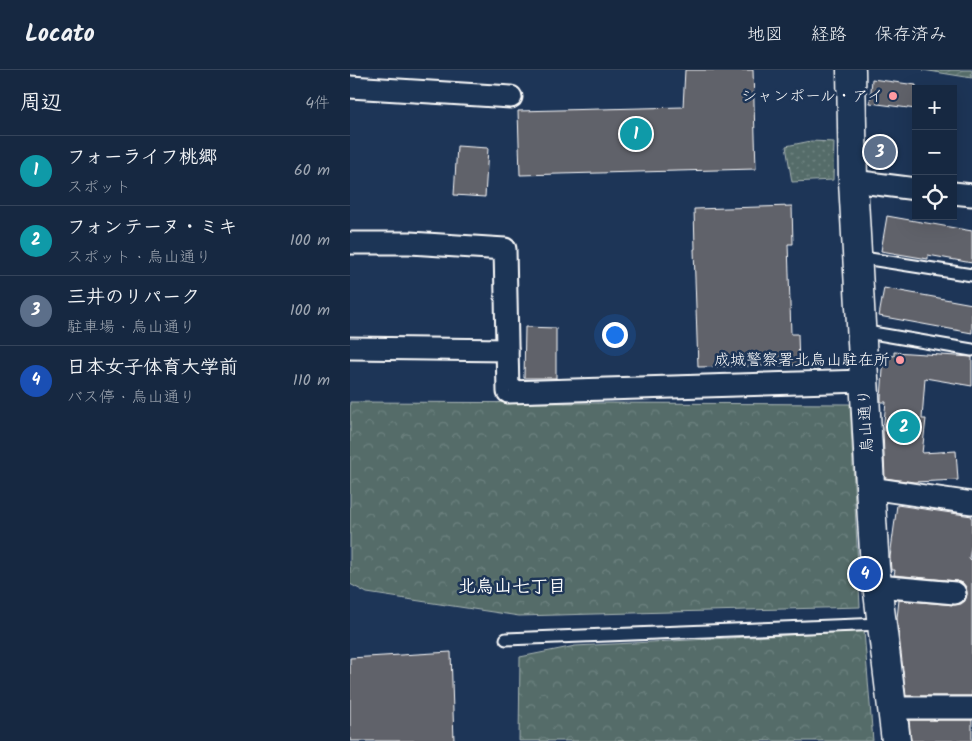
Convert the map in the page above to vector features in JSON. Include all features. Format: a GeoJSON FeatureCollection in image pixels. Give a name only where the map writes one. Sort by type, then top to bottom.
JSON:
{"type":"FeatureCollection","features":[{"type":"Feature","properties":{"kind":"street","name":"烏山通り"},"geometry":{"type":"LineString","coordinates":[[851,70],[852,182],[870,488],[878,586],[896,741]]}},
{"type":"Feature","properties":{"kind":"street"},"geometry":{"type":"LineString","coordinates":[[350,87],[511,98]]}},
{"type":"Feature","properties":{"kind":"street"},"geometry":{"type":"LineString","coordinates":[[852,182],[912,189]]}},
{"type":"Feature","properties":{"kind":"street"},"geometry":{"type":"LineString","coordinates":[[957,193],[972,195]]}},
{"type":"Feature","properties":{"kind":"street"},"geometry":{"type":"LineString","coordinates":[[350,243],[410,242],[505,248],[508,392],[864,381]]}},
{"type":"Feature","properties":{"kind":"street"},"geometry":{"type":"LineString","coordinates":[[350,348],[507,350]]}},
{"type":"Feature","properties":{"kind":"street"},"geometry":{"type":"LineString","coordinates":[[870,488],[972,503]]}},
{"type":"Feature","properties":{"kind":"street"},"geometry":{"type":"LineString","coordinates":[[878,586],[955,593]]}},
{"type":"Feature","properties":{"kind":"street"},"geometry":{"type":"LineString","coordinates":[[892,708],[972,708]]}},
{"type":"Feature","properties":{"kind":"lane"},"geometry":{"type":"LineString","coordinates":[[857,257],[972,275]]}},
{"type":"Feature","properties":{"kind":"lane"},"geometry":{"type":"LineString","coordinates":[[861,331],[972,350]]}},
{"type":"Feature","properties":{"kind":"lane"},"geometry":{"type":"LineString","coordinates":[[506,639],[882,624]]}},
{"type":"Feature","properties":{"kind":"green space"},"geometry":{"type":"Polygon","coordinates":[[[923,70],[972,70],[972,78],[923,70]]]}},
{"type":"Feature","properties":{"kind":"green space"},"geometry":{"type":"Polygon","coordinates":[[[811,141],[834,142],[833,180],[792,182],[786,146],[811,141]]]}},
{"type":"Feature","properties":{"kind":"green space"},"geometry":{"type":"Polygon","coordinates":[[[350,402],[850,404],[860,607],[519,616],[367,593],[350,584],[350,402]]]}},
{"type":"Feature","properties":{"kind":"green space"},"geometry":{"type":"Polygon","coordinates":[[[864,631],[873,741],[519,741],[520,657],[575,646],[864,631]]]}},
{"type":"Feature","properties":{"kind":"building"},"geometry":{"type":"Polygon","coordinates":[[[685,70],[753,70],[756,169],[520,175],[518,111],[683,107],[685,70]]]}},
{"type":"Feature","properties":{"kind":"building","name":"シャンポール・アイ"},"geometry":{"type":"Polygon","coordinates":[[[872,79],[916,85],[912,85],[912,108],[870,103],[872,79]]]}},
{"type":"Feature","properties":{"kind":"building"},"geometry":{"type":"Polygon","coordinates":[[[457,146],[488,148],[485,197],[454,195],[457,146]]]}},
{"type":"Feature","properties":{"kind":"building"},"geometry":{"type":"Polygon","coordinates":[[[792,206],[793,244],[788,244],[791,334],[798,334],[799,365],[698,367],[694,209],[792,206]]]}},
{"type":"Feature","properties":{"kind":"building"},"geometry":{"type":"Polygon","coordinates":[[[887,216],[972,231],[972,263],[928,255],[928,259],[881,251],[887,216]]]}},
{"type":"Feature","properties":{"kind":"building"},"geometry":{"type":"Polygon","coordinates":[[[884,288],[972,304],[972,333],[879,316],[884,288]]]}},
{"type":"Feature","properties":{"kind":"building"},"geometry":{"type":"Polygon","coordinates":[[[525,327],[556,328],[556,378],[524,378],[525,327]]]}},
{"type":"Feature","properties":{"kind":"building"},"geometry":{"type":"Polygon","coordinates":[[[894,352],[972,357],[972,386],[925,378],[922,419],[926,419],[922,453],[956,451],[958,480],[914,482],[885,478],[883,431],[886,402],[881,402],[884,355],[894,356],[894,352]]]}},
{"type":"Feature","properties":{"kind":"building"},"geometry":{"type":"Polygon","coordinates":[[[897,505],[972,516],[972,543],[969,559],[972,560],[972,696],[906,696],[897,618],[899,600],[954,605],[965,601],[967,594],[963,583],[957,581],[894,575],[895,570],[891,570],[890,557],[897,505]]]}},
{"type":"Feature","properties":{"kind":"building"},"geometry":{"type":"Polygon","coordinates":[[[451,652],[454,741],[350,741],[350,658],[451,652]]]}},
{"type":"Feature","properties":{"kind":"building"},"geometry":{"type":"Polygon","coordinates":[[[909,720],[972,720],[972,741],[911,741],[909,720]]]}},
{"type":"Feature","properties":{"kind":"place","name":"シャンポール・アイ"},"geometry":{"type":"Point","coordinates":[893,96]}},
{"type":"Feature","properties":{"kind":"place","name":"フォーライフ桃郷"},"geometry":{"type":"Point","coordinates":[636,134]}},
{"type":"Feature","properties":{"kind":"place","name":"三井のリパーク"},"geometry":{"type":"Point","coordinates":[880,152]}},
{"type":"Feature","properties":{"kind":"place","name":"成城警察署北烏山駐在所"},"geometry":{"type":"Point","coordinates":[900,360]}},
{"type":"Feature","properties":{"kind":"place","name":"フォンテーヌ・ミキ"},"geometry":{"type":"Point","coordinates":[904,427]}},
{"type":"Feature","properties":{"kind":"place","name":"日本女子体育大学前"},"geometry":{"type":"Point","coordinates":[865,574]}},
{"type":"Feature","properties":{"kind":"district","name":"北烏山七丁目"},"geometry":{"type":"Point","coordinates":[512,587]}}]}
